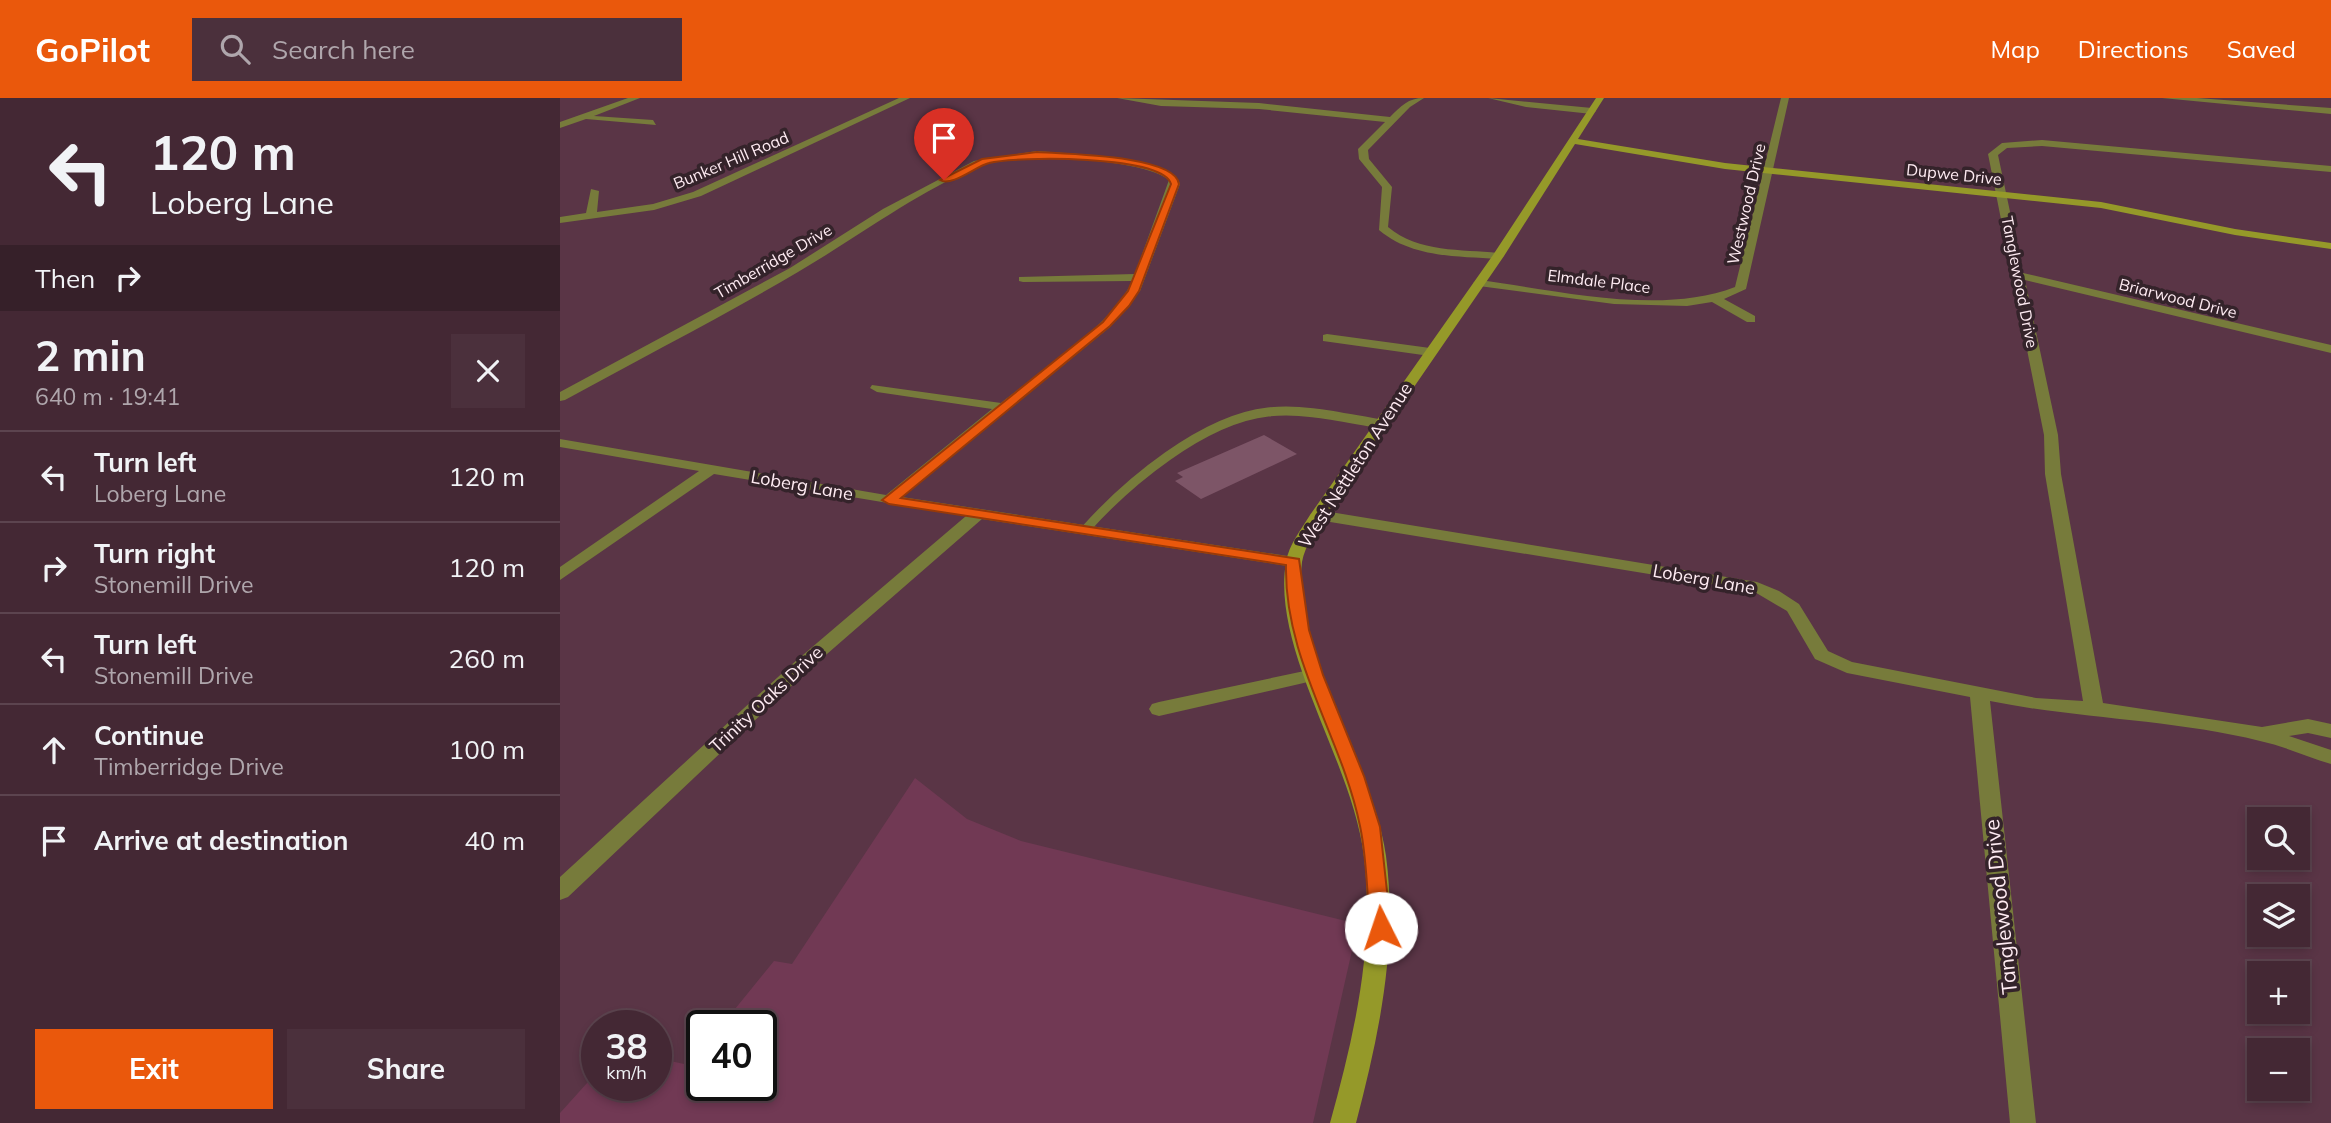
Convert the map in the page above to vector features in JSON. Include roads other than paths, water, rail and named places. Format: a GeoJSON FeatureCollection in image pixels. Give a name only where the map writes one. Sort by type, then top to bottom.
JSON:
{"type":"FeatureCollection","features":[{"type":"Feature","properties":{"kind":"street"},"geometry":{"type":"LineString","coordinates":[[560,125],[636,98]]}},
{"type":"Feature","properties":{"kind":"street","name":"Bunker Hill Road"},"geometry":{"type":"LineString","coordinates":[[560,220],[654,207],[697,194],[906,98]]}},
{"type":"Feature","properties":{"kind":"street"},"geometry":{"type":"LineString","coordinates":[[1121,98],[1161,104],[1259,106],[1392,120]]}},
{"type":"Feature","properties":{"kind":"street"},"geometry":{"type":"LineString","coordinates":[[1420,98],[1367,143],[1363,153],[1387,187],[1382,229],[1395,239],[1415,246],[1498,256]]}},
{"type":"Feature","properties":{"kind":"street"},"geometry":{"type":"LineString","coordinates":[[1492,98],[1526,105],[1596,105]]}},
{"type":"Feature","properties":{"kind":"street","name":"Westwood Drive"},"geometry":{"type":"LineString","coordinates":[[1716,300],[1741,289],[1745,281],[1785,98]]}},
{"type":"Feature","properties":{"kind":"street"},"geometry":{"type":"LineString","coordinates":[[2166,98],[2331,111]]}},
{"type":"Feature","properties":{"kind":"street","name":"West Nettleton Avenue"},"geometry":{"type":"LineString","coordinates":[[1343,1123],[1368,1030],[1381,928],[1370,827],[1354,776],[1314,675],[1293,589],[1294,562],[1299,546],[1318,515],[1498,256],[1596,105]]}},
{"type":"Feature","properties":{"kind":"street"},"geometry":{"type":"LineString","coordinates":[[583,117],[653,124]]}},
{"type":"Feature","properties":{"kind":"street","name":"Dupwe Drive"},"geometry":{"type":"LineString","coordinates":[[1573,141],[1770,170],[2101,205],[2235,232],[2331,246]]}},
{"type":"Feature","properties":{"kind":"street","name":"Tanglewood Drive"},"geometry":{"type":"LineString","coordinates":[[2094,708],[2053,474],[2051,435],[1993,154],[2005,145],[2021,143],[2331,169]]}},
{"type":"Feature","properties":{"kind":"street","name":"Timberridge Drive"},"geometry":{"type":"LineString","coordinates":[[560,397],[793,270],[963,169],[1003,158],[1043,155],[1142,164],[1169,174],[1175,184],[1139,277]]}},
{"type":"Feature","properties":{"kind":"street"},"geometry":{"type":"LineString","coordinates":[[591,216],[594,191]]}},
{"type":"Feature","properties":{"kind":"street","name":"Briarwood Drive"},"geometry":{"type":"LineString","coordinates":[[2018,275],[2331,349]]}},
{"type":"Feature","properties":{"kind":"street"},"geometry":{"type":"LineString","coordinates":[[889,500],[1107,324],[1126,303],[1139,277],[1023,279]]}},
{"type":"Feature","properties":{"kind":"street","name":"Elmdale Place"},"geometry":{"type":"LineString","coordinates":[[1479,283],[1658,304],[1716,300]]}},
{"type":"Feature","properties":{"kind":"street"},"geometry":{"type":"LineString","coordinates":[[1716,300],[1751,319]]}},
{"type":"Feature","properties":{"kind":"street"},"geometry":{"type":"LineString","coordinates":[[1327,338],[1430,352]]}},
{"type":"Feature","properties":{"kind":"street"},"geometry":{"type":"LineString","coordinates":[[877,388],[1003,407]]}},
{"type":"Feature","properties":{"kind":"street","name":"Loberg Lane"},"geometry":{"type":"LineString","coordinates":[[560,443],[889,500],[1294,562]]}},
{"type":"Feature","properties":{"kind":"street"},"geometry":{"type":"LineString","coordinates":[[560,575],[712,469]]}},
{"type":"Feature","properties":{"kind":"street","name":"Trinity Oaks Drive"},"geometry":{"type":"LineString","coordinates":[[560,891],[797,670],[978,514]]}},
{"type":"Feature","properties":{"kind":"street","name":"Loberg Lane"},"geometry":{"type":"LineString","coordinates":[[1318,515],[1758,587],[1791,604],[1802,616],[1812,642],[1829,660],[1847,667],[2036,704],[2094,708],[2262,734],[2331,757]]}},
{"type":"Feature","properties":{"kind":"street"},"geometry":{"type":"LineString","coordinates":[[1159,709],[1314,675]]}},
{"type":"Feature","properties":{"kind":"street","name":"Tanglewood Drive"},"geometry":{"type":"LineString","coordinates":[[1979,692],[2023,1123]]}},
{"type":"Feature","properties":{"kind":"street","name":"Loberg Lane"},"geometry":{"type":"LineString","coordinates":[[2262,734],[2308,726],[2331,730]]}},
{"type":"Feature","properties":{"kind":"lane"},"geometry":{"type":"LineString","coordinates":[[1085,530],[1137,474],[1198,438],[1238,421],[1267,412],[1299,411],[1381,424]]}}]}
